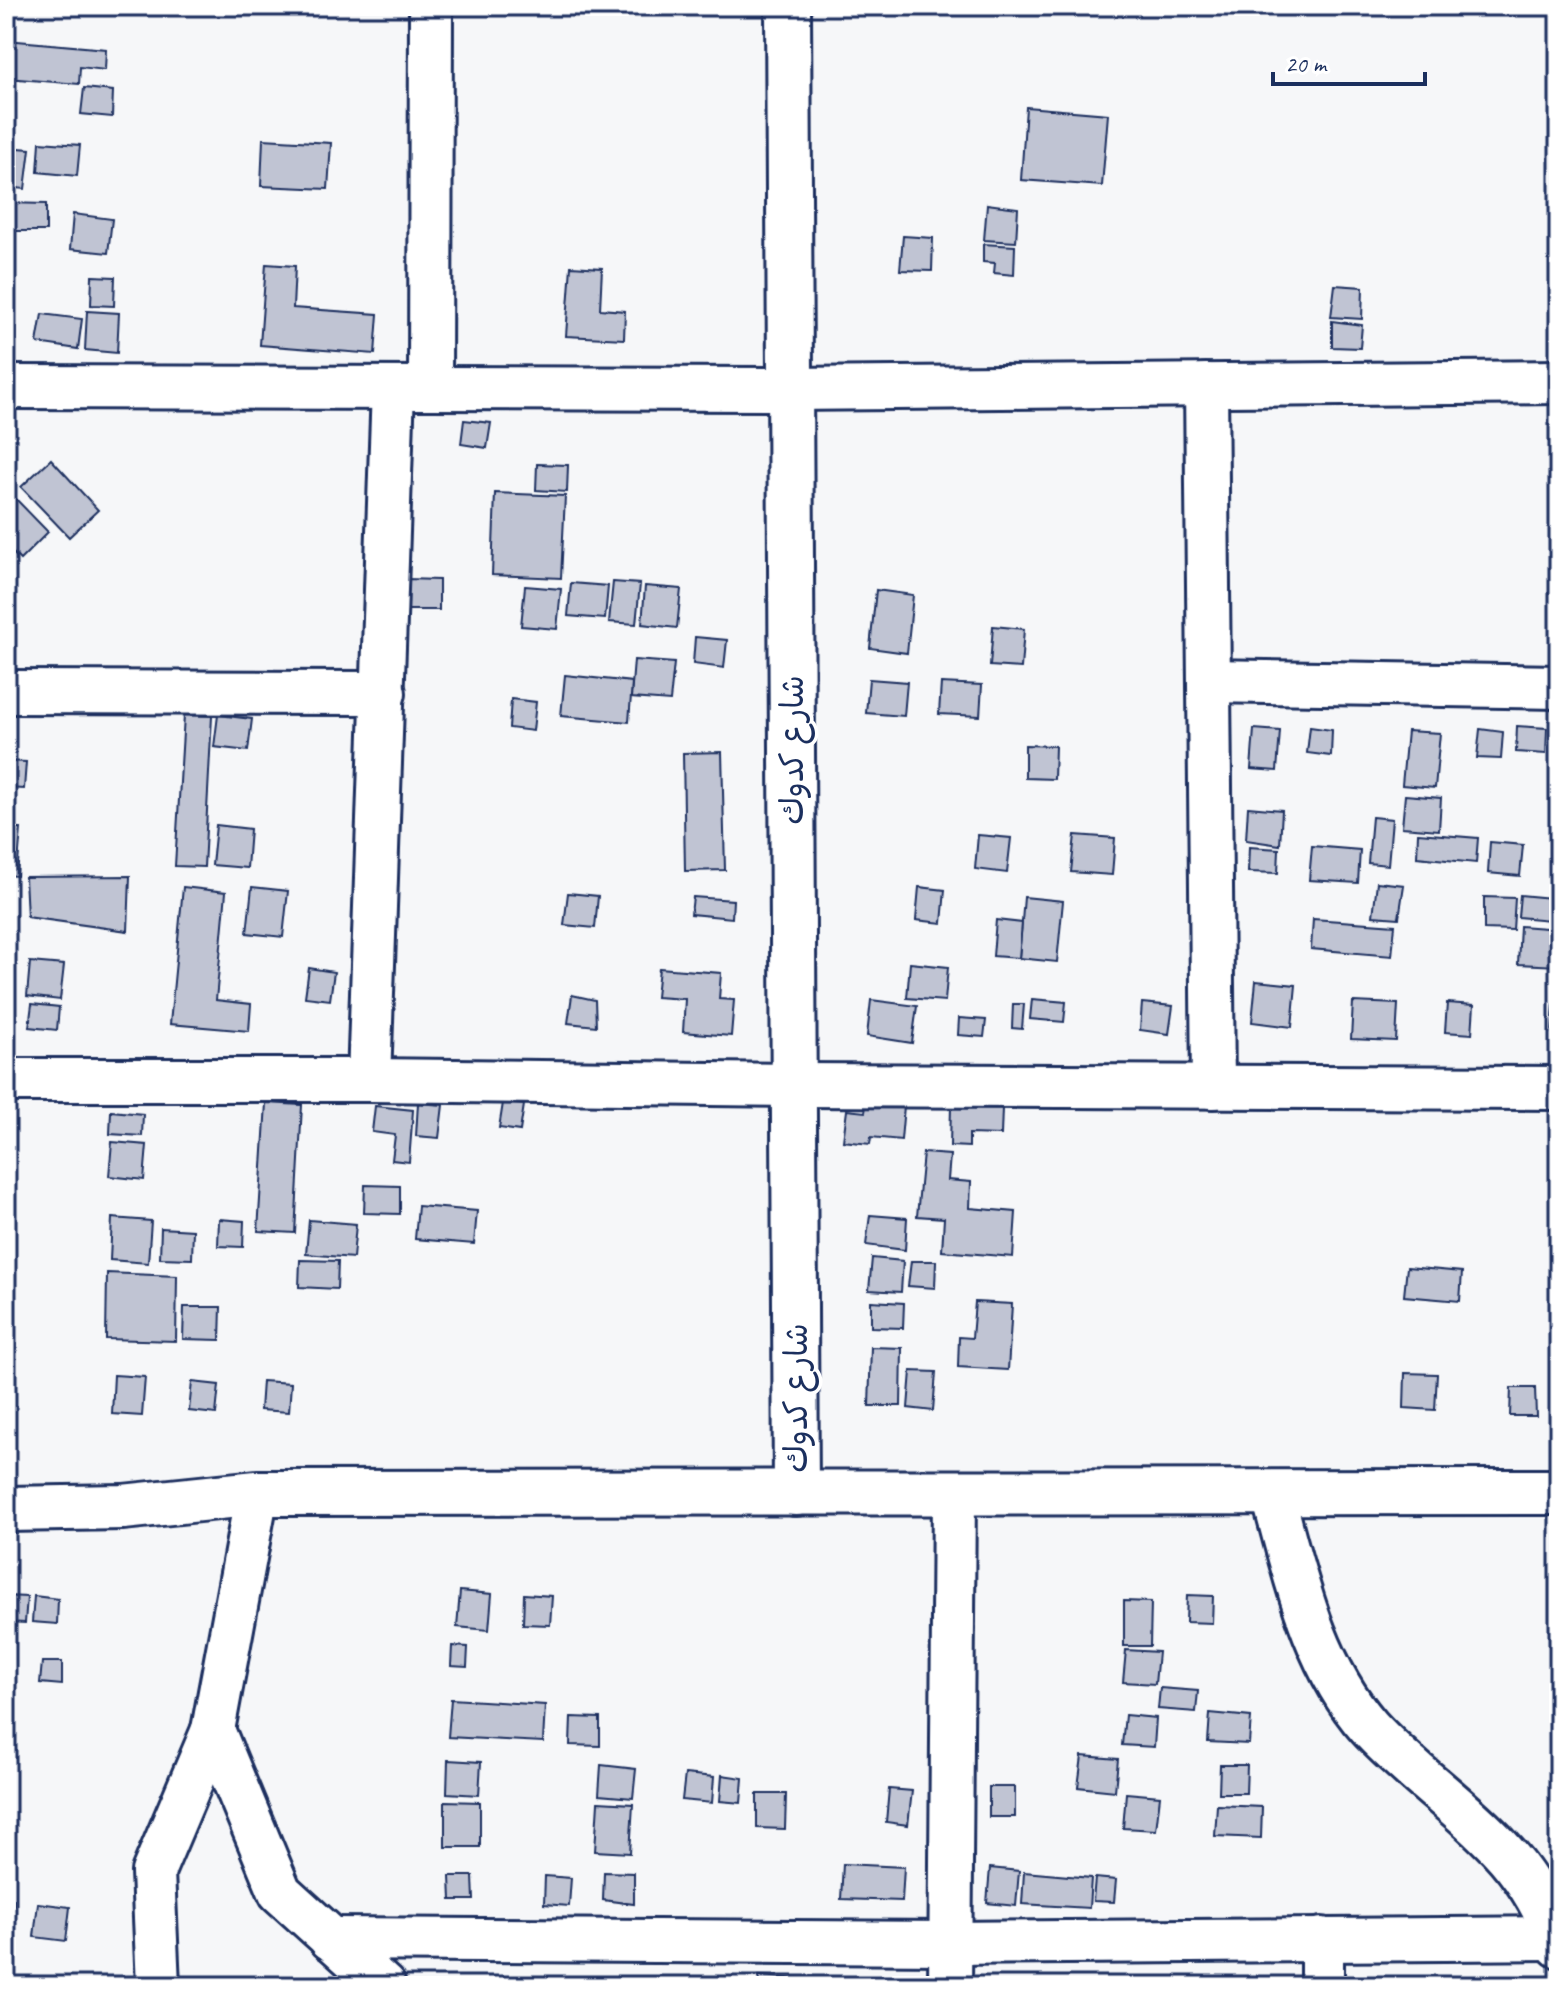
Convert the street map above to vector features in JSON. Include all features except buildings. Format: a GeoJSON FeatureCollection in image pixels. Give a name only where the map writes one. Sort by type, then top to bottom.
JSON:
{"type":"FeatureCollection","features":[{"type":"Feature","properties":{"kind":"street"},"geometry":{"type":"LineString","coordinates":[[369,1080],[384,693],[412,388],[431,6]]}},
{"type":"Feature","properties":{"kind":"street","name":"شارع كدوك"},"geometry":{"type":"LineString","coordinates":[[788,6],[796,1493]]}},
{"type":"Feature","properties":{"kind":"street"},"geometry":{"type":"LineString","coordinates":[[6,387],[790,389],[1559,382]]}},
{"type":"Feature","properties":{"kind":"street"},"geometry":{"type":"LineString","coordinates":[[1206,385],[1213,1087]]}},
{"type":"Feature","properties":{"kind":"street"},"geometry":{"type":"LineString","coordinates":[[1209,681],[1559,687]]}},
{"type":"Feature","properties":{"kind":"street"},"geometry":{"type":"LineString","coordinates":[[6,692],[384,693]]}},
{"type":"Feature","properties":{"kind":"street"},"geometry":{"type":"LineString","coordinates":[[6,1080],[1559,1088]]}},
{"type":"Feature","properties":{"kind":"street"},"geometry":{"type":"LineString","coordinates":[[331,1939],[950,1943],[1558,1939],[1538,1901],[1500,1847],[1369,1726],[1347,1696],[1322,1653],[1306,1616],[1272,1492]]}},
{"type":"Feature","properties":{"kind":"street"},"geometry":{"type":"LineString","coordinates":[[6,1509],[123,1507],[257,1493],[1559,1492]]}},
{"type":"Feature","properties":{"kind":"street"},"geometry":{"type":"LineString","coordinates":[[158,1986],[153,1872],[213,1730],[257,1493]]}},
{"type":"Feature","properties":{"kind":"street"},"geometry":{"type":"LineString","coordinates":[[950,1986],[954,1494]]}},
{"type":"Feature","properties":{"kind":"street"},"geometry":{"type":"LineString","coordinates":[[213,1730],[280,1892],[384,1986]]}},
{"type":"Feature","properties":{"kind":"street"},"geometry":{"type":"LineString","coordinates":[[1322,1939],[1322,1986]]}}]}
